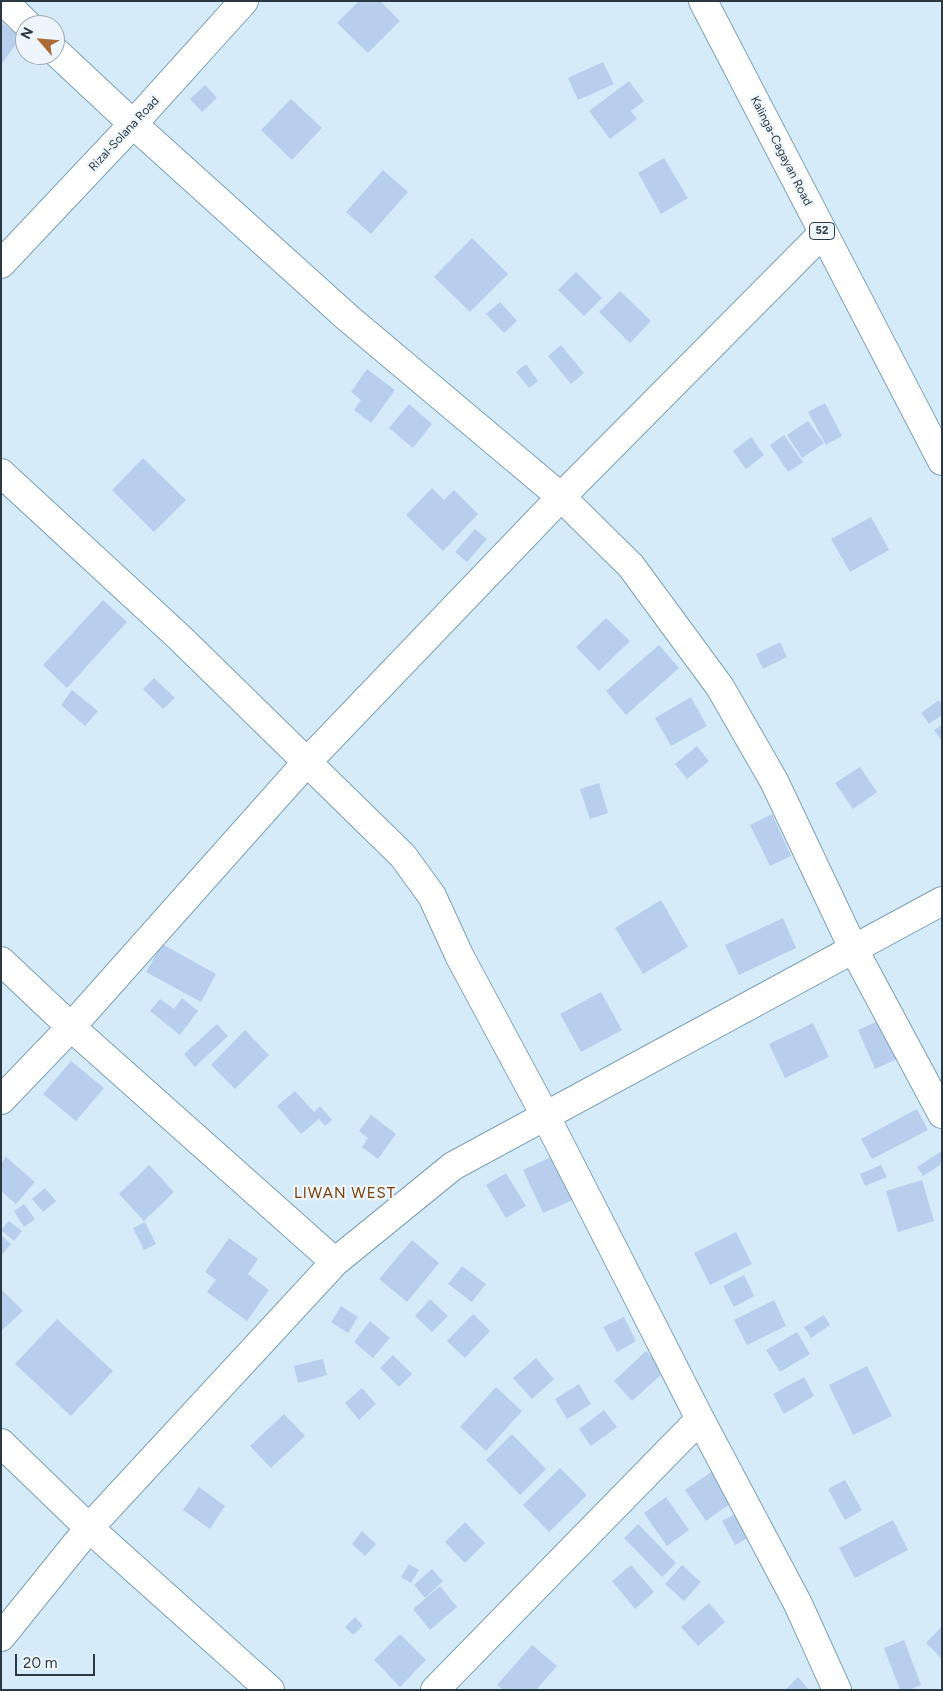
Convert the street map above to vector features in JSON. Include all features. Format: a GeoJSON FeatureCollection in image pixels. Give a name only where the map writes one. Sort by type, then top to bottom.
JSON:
{"type":"FeatureCollection","features":[{"type":"Feature","properties":{"kind":"main road"},"geometry":{"type":"LineString","coordinates":[[3,1],[18,15]]}},
{"type":"Feature","properties":{"kind":"main road","name":"Rizal-Solana Road"},"geometry":{"type":"LineString","coordinates":[[1,264],[133,124],[244,1]]}},
{"type":"Feature","properties":{"kind":"main road","name":"Kalinga-Cagayan Road"},"geometry":{"type":"LineString","coordinates":[[703,1],[942,461]]}},
{"type":"Feature","properties":{"kind":"main road"},"geometry":{"type":"LineString","coordinates":[[65,60],[348,318],[561,497],[631,566],[720,687],[774,781],[854,948],[942,1114]]}},
{"type":"Feature","properties":{"kind":"main road"},"geometry":{"type":"LineString","coordinates":[[1,1100],[71,1027],[306,763],[561,497],[823,233]]}},
{"type":"Feature","properties":{"kind":"main road"},"geometry":{"type":"LineString","coordinates":[[1,473],[179,637],[403,856],[432,896],[460,957],[546,1116],[700,1418],[798,1604],[837,1690]]}},
{"type":"Feature","properties":{"kind":"main road"},"geometry":{"type":"LineString","coordinates":[[1,1636],[89,1528],[335,1262],[453,1166],[942,901]]}},
{"type":"Feature","properties":{"kind":"main road"},"geometry":{"type":"LineString","coordinates":[[1,961],[71,1027],[335,1262]]}},
{"type":"Feature","properties":{"kind":"main road"},"geometry":{"type":"LineString","coordinates":[[435,1690],[700,1418]]}},
{"type":"Feature","properties":{"kind":"main road"},"geometry":{"type":"LineString","coordinates":[[1,1443],[89,1528],[270,1690]]}},
{"type":"Feature","properties":{"kind":"building"},"geometry":{"type":"Polygon","coordinates":[[[359,1],[380,1],[400,21],[368,53],[337,23],[359,1]]]}},
{"type":"Feature","properties":{"kind":"building"},"geometry":{"type":"Polygon","coordinates":[[[1,22],[15,32],[15,45],[1,65],[1,22]]]}},
{"type":"Feature","properties":{"kind":"building"},"geometry":{"type":"Polygon","coordinates":[[[603,62],[614,84],[578,100],[568,78],[603,62]]]}},
{"type":"Feature","properties":{"kind":"building"},"geometry":{"type":"Polygon","coordinates":[[[629,81],[644,101],[631,111],[637,119],[610,139],[589,111],[629,81]]]}},
{"type":"Feature","properties":{"kind":"building"},"geometry":{"type":"Polygon","coordinates":[[[205,85],[217,98],[202,112],[190,99],[205,85]]]}},
{"type":"Feature","properties":{"kind":"building"},"geometry":{"type":"Polygon","coordinates":[[[291,99],[322,128],[292,160],[261,130],[291,99]]]}},
{"type":"Feature","properties":{"kind":"building"},"geometry":{"type":"Polygon","coordinates":[[[664,158],[688,198],[661,214],[638,173],[664,158]]]}},
{"type":"Feature","properties":{"kind":"building"},"geometry":{"type":"Polygon","coordinates":[[[383,170],[408,192],[371,234],[346,212],[383,170]]]}},
{"type":"Feature","properties":{"kind":"building"},"geometry":{"type":"Polygon","coordinates":[[[472,238],[508,274],[470,312],[434,277],[472,238]]]}},
{"type":"Feature","properties":{"kind":"building"},"geometry":{"type":"Polygon","coordinates":[[[576,272],[602,298],[584,316],[558,290],[576,272]]]}},
{"type":"Feature","properties":{"kind":"building"},"geometry":{"type":"Polygon","coordinates":[[[620,291],[651,321],[630,343],[599,312],[620,291]]]}},
{"type":"Feature","properties":{"kind":"building"},"geometry":{"type":"Polygon","coordinates":[[[500,302],[517,321],[504,333],[486,314],[500,302]]]}},
{"type":"Feature","properties":{"kind":"building"},"geometry":{"type":"Polygon","coordinates":[[[561,345],[584,373],[571,384],[548,356],[561,345]]]}},
{"type":"Feature","properties":{"kind":"building"},"geometry":{"type":"Polygon","coordinates":[[[526,364],[538,381],[529,388],[516,372],[526,364]]]}},
{"type":"Feature","properties":{"kind":"building"},"geometry":{"type":"Polygon","coordinates":[[[367,369],[395,390],[371,423],[354,410],[361,400],[351,392],[367,369]]]}},
{"type":"Feature","properties":{"kind":"building"},"geometry":{"type":"Polygon","coordinates":[[[825,403],[842,436],[826,445],[808,412],[825,403]]]}},
{"type":"Feature","properties":{"kind":"building"},"geometry":{"type":"Polygon","coordinates":[[[409,404],[432,424],[413,448],[389,428],[409,404]]]}},
{"type":"Feature","properties":{"kind":"building"},"geometry":{"type":"Polygon","coordinates":[[[808,421],[824,443],[802,458],[787,435],[808,421]]]}},
{"type":"Feature","properties":{"kind":"building"},"geometry":{"type":"Polygon","coordinates":[[[784,435],[803,462],[788,472],[770,445],[784,435]]]}},
{"type":"Feature","properties":{"kind":"building"},"geometry":{"type":"Polygon","coordinates":[[[751,437],[764,455],[746,469],[733,451],[751,437]]]}},
{"type":"Feature","properties":{"kind":"building"},"geometry":{"type":"Polygon","coordinates":[[[143,458],[186,500],[154,532],[112,490],[143,458]]]}},
{"type":"Feature","properties":{"kind":"building"},"geometry":{"type":"Polygon","coordinates":[[[432,488],[444,500],[454,490],[478,514],[443,551],[406,515],[432,488]]]}},
{"type":"Feature","properties":{"kind":"building"},"geometry":{"type":"Polygon","coordinates":[[[871,517],[889,550],[850,572],[831,539],[871,517]]]}},
{"type":"Feature","properties":{"kind":"building"},"geometry":{"type":"Polygon","coordinates":[[[475,529],[487,539],[467,562],[455,552],[475,529]]]}},
{"type":"Feature","properties":{"kind":"building"},"geometry":{"type":"Polygon","coordinates":[[[103,600],[127,622],[67,688],[43,665],[103,600]]]}},
{"type":"Feature","properties":{"kind":"building"},"geometry":{"type":"Polygon","coordinates":[[[606,618],[630,641],[599,671],[576,647],[606,618]]]}},
{"type":"Feature","properties":{"kind":"building"},"geometry":{"type":"Polygon","coordinates":[[[780,642],[787,657],[763,669],[756,654],[780,642]]]}},
{"type":"Feature","properties":{"kind":"building"},"geometry":{"type":"Polygon","coordinates":[[[659,645],[679,668],[626,715],[606,691],[659,645]]]}},
{"type":"Feature","properties":{"kind":"building"},"geometry":{"type":"Polygon","coordinates":[[[154,678],[175,698],[163,709],[143,689],[154,678]]]}},
{"type":"Feature","properties":{"kind":"building"},"geometry":{"type":"Polygon","coordinates":[[[72,690],[98,711],[85,726],[61,705],[72,690]]]}},
{"type":"Feature","properties":{"kind":"building"},"geometry":{"type":"Polygon","coordinates":[[[691,697],[707,726],[671,746],[655,718],[691,697]]]}},
{"type":"Feature","properties":{"kind":"building"},"geometry":{"type":"Polygon","coordinates":[[[939,700],[942,705],[942,715],[929,724],[921,713],[939,700]]]}},
{"type":"Feature","properties":{"kind":"building"},"geometry":{"type":"Polygon","coordinates":[[[942,725],[942,741],[934,730],[942,725]]]}},
{"type":"Feature","properties":{"kind":"building"},"geometry":{"type":"Polygon","coordinates":[[[697,746],[709,761],[687,779],[675,764],[697,746]]]}},
{"type":"Feature","properties":{"kind":"building"},"geometry":{"type":"Polygon","coordinates":[[[860,767],[877,792],[853,809],[835,783],[860,767]]]}},
{"type":"Feature","properties":{"kind":"building"},"geometry":{"type":"Polygon","coordinates":[[[599,783],[608,813],[590,819],[580,789],[599,783]]]}},
{"type":"Feature","properties":{"kind":"building"},"geometry":{"type":"Polygon","coordinates":[[[772,814],[791,856],[770,866],[750,825],[772,814]]]}},
{"type":"Feature","properties":{"kind":"building"},"geometry":{"type":"Polygon","coordinates":[[[661,900],[688,947],[643,974],[615,928],[661,900]]]}},
{"type":"Feature","properties":{"kind":"building"},"geometry":{"type":"Polygon","coordinates":[[[783,918],[796,948],[739,975],[725,945],[783,918]]]}},
{"type":"Feature","properties":{"kind":"building"},"geometry":{"type":"Polygon","coordinates":[[[162,944],[216,974],[201,1002],[146,972],[162,944]]]}},
{"type":"Feature","properties":{"kind":"building"},"geometry":{"type":"Polygon","coordinates":[[[601,992],[622,1030],[581,1052],[560,1014],[601,992]]]}},
{"type":"Feature","properties":{"kind":"building"},"geometry":{"type":"Polygon","coordinates":[[[182,998],[198,1011],[180,1035],[150,1011],[160,999],[174,1009],[182,998]]]}},
{"type":"Feature","properties":{"kind":"building"},"geometry":{"type":"Polygon","coordinates":[[[880,1020],[897,1059],[875,1069],[858,1030],[880,1020]]]}},
{"type":"Feature","properties":{"kind":"building"},"geometry":{"type":"Polygon","coordinates":[[[813,1023],[829,1057],[785,1078],[769,1044],[813,1023]]]}},
{"type":"Feature","properties":{"kind":"building"},"geometry":{"type":"Polygon","coordinates":[[[217,1024],[228,1036],[195,1067],[184,1054],[217,1024]]]}},
{"type":"Feature","properties":{"kind":"building"},"geometry":{"type":"Polygon","coordinates":[[[245,1030],[269,1055],[235,1089],[211,1065],[245,1030]]]}},
{"type":"Feature","properties":{"kind":"building"},"geometry":{"type":"Polygon","coordinates":[[[71,1061],[104,1088],[76,1121],[43,1094],[71,1061]]]}},
{"type":"Feature","properties":{"kind":"building"},"geometry":{"type":"Polygon","coordinates":[[[295,1091],[314,1112],[320,1106],[332,1120],[325,1126],[319,1119],[301,1134],[277,1106],[295,1091]]]}},
{"type":"Feature","properties":{"kind":"building"},"geometry":{"type":"Polygon","coordinates":[[[917,1109],[928,1130],[872,1159],[861,1139],[917,1109]]]}},
{"type":"Feature","properties":{"kind":"building"},"geometry":{"type":"Polygon","coordinates":[[[371,1115],[396,1134],[378,1159],[362,1147],[368,1138],[359,1131],[371,1115]]]}},
{"type":"Feature","properties":{"kind":"building"},"geometry":{"type":"Polygon","coordinates":[[[942,1151],[942,1164],[923,1176],[917,1167],[942,1151]]]}},
{"type":"Feature","properties":{"kind":"building"},"geometry":{"type":"Polygon","coordinates":[[[553,1156],[573,1200],[543,1213],[523,1170],[553,1156]]]}},
{"type":"Feature","properties":{"kind":"building"},"geometry":{"type":"Polygon","coordinates":[[[6,1157],[35,1182],[16,1204],[1,1191],[1,1163],[6,1157]]]}},
{"type":"Feature","properties":{"kind":"building"},"geometry":{"type":"Polygon","coordinates":[[[149,1165],[174,1192],[144,1221],[119,1194],[149,1165]]]}},
{"type":"Feature","properties":{"kind":"building"},"geometry":{"type":"Polygon","coordinates":[[[881,1165],[887,1177],[865,1186],[860,1174],[881,1165]]]}},
{"type":"Feature","properties":{"kind":"building"},"geometry":{"type":"Polygon","coordinates":[[[506,1173],[526,1206],[506,1218],[486,1185],[506,1173]]]}},
{"type":"Feature","properties":{"kind":"building"},"geometry":{"type":"Polygon","coordinates":[[[922,1180],[934,1221],[898,1232],[886,1191],[922,1180]]]}},
{"type":"Feature","properties":{"kind":"building"},"geometry":{"type":"Polygon","coordinates":[[[45,1188],[56,1201],[43,1212],[32,1199],[45,1188]]]}},
{"type":"Feature","properties":{"kind":"building"},"geometry":{"type":"Polygon","coordinates":[[[24,1204],[35,1219],[24,1227],[14,1211],[24,1204]]]}},
{"type":"Feature","properties":{"kind":"building"},"geometry":{"type":"Polygon","coordinates":[[[9,1221],[22,1231],[14,1241],[1,1230],[9,1221]]]}},
{"type":"Feature","properties":{"kind":"building"},"geometry":{"type":"Polygon","coordinates":[[[145,1222],[156,1244],[144,1250],[133,1228],[145,1222]]]}},
{"type":"Feature","properties":{"kind":"building"},"geometry":{"type":"Polygon","coordinates":[[[736,1232],[752,1264],[710,1285],[694,1253],[736,1232]]]}},
{"type":"Feature","properties":{"kind":"building"},"geometry":{"type":"Polygon","coordinates":[[[1,1235],[11,1244],[1,1256],[1,1235]]]}},
{"type":"Feature","properties":{"kind":"building"},"geometry":{"type":"Polygon","coordinates":[[[229,1238],[258,1259],[248,1274],[269,1290],[247,1321],[207,1292],[216,1280],[205,1272],[229,1238]]]}},
{"type":"Feature","properties":{"kind":"building"},"geometry":{"type":"Polygon","coordinates":[[[412,1240],[439,1263],[407,1302],[379,1279],[412,1240]]]}},
{"type":"Feature","properties":{"kind":"building"},"geometry":{"type":"Polygon","coordinates":[[[462,1266],[486,1284],[472,1302],[448,1284],[462,1266]]]}},
{"type":"Feature","properties":{"kind":"building"},"geometry":{"type":"Polygon","coordinates":[[[744,1275],[754,1296],[734,1307],[723,1286],[744,1275]]]}},
{"type":"Feature","properties":{"kind":"building"},"geometry":{"type":"Polygon","coordinates":[[[1,1289],[23,1311],[1,1331],[1,1289]]]}},
{"type":"Feature","properties":{"kind":"building"},"geometry":{"type":"Polygon","coordinates":[[[430,1299],[448,1316],[432,1332],[415,1316],[430,1299]]]}},
{"type":"Feature","properties":{"kind":"building"},"geometry":{"type":"Polygon","coordinates":[[[774,1300],[786,1326],[747,1345],[734,1320],[774,1300]]]}},
{"type":"Feature","properties":{"kind":"building"},"geometry":{"type":"Polygon","coordinates":[[[341,1306],[358,1317],[348,1333],[331,1322],[341,1306]]]}},
{"type":"Feature","properties":{"kind":"building"},"geometry":{"type":"Polygon","coordinates":[[[473,1314],[490,1331],[465,1358],[447,1341],[473,1314]]]}},
{"type":"Feature","properties":{"kind":"building"},"geometry":{"type":"Polygon","coordinates":[[[824,1315],[830,1325],[811,1338],[804,1327],[824,1315]]]}},
{"type":"Feature","properties":{"kind":"building"},"geometry":{"type":"Polygon","coordinates":[[[624,1317],[636,1341],[617,1352],[603,1327],[624,1317]]]}},
{"type":"Feature","properties":{"kind":"building"},"geometry":{"type":"Polygon","coordinates":[[[57,1319],[113,1371],[71,1416],[15,1364],[57,1319]]]}},
{"type":"Feature","properties":{"kind":"building"},"geometry":{"type":"Polygon","coordinates":[[[370,1321],[390,1338],[373,1358],[354,1342],[370,1321]]]}},
{"type":"Feature","properties":{"kind":"building"},"geometry":{"type":"Polygon","coordinates":[[[797,1332],[810,1354],[780,1372],[766,1350],[797,1332]]]}},
{"type":"Feature","properties":{"kind":"building"},"geometry":{"type":"Polygon","coordinates":[[[646,1351],[664,1372],[632,1401],[614,1381],[646,1351]]]}},
{"type":"Feature","properties":{"kind":"building"},"geometry":{"type":"Polygon","coordinates":[[[393,1355],[412,1374],[399,1387],[380,1368],[393,1355]]]}},
{"type":"Feature","properties":{"kind":"building"},"geometry":{"type":"Polygon","coordinates":[[[536,1358],[554,1379],[532,1399],[513,1378],[536,1358]]]}},
{"type":"Feature","properties":{"kind":"building"},"geometry":{"type":"Polygon","coordinates":[[[323,1359],[327,1375],[298,1383],[294,1366],[323,1359]]]}},
{"type":"Feature","properties":{"kind":"building"},"geometry":{"type":"Polygon","coordinates":[[[867,1366],[892,1416],[853,1435],[829,1385],[867,1366]]]}},
{"type":"Feature","properties":{"kind":"building"},"geometry":{"type":"Polygon","coordinates":[[[804,1377],[814,1396],[784,1414],[773,1394],[804,1377]]]}},
{"type":"Feature","properties":{"kind":"building"},"geometry":{"type":"Polygon","coordinates":[[[579,1384],[591,1404],[567,1419],[555,1399],[579,1384]]]}},
{"type":"Feature","properties":{"kind":"building"},"geometry":{"type":"Polygon","coordinates":[[[496,1387],[522,1411],[486,1451],[460,1427],[496,1387]]]}},
{"type":"Feature","properties":{"kind":"building"},"geometry":{"type":"Polygon","coordinates":[[[362,1388],[376,1404],[359,1420],[345,1403],[362,1388]]]}},
{"type":"Feature","properties":{"kind":"building"},"geometry":{"type":"Polygon","coordinates":[[[604,1410],[617,1427],[591,1446],[579,1429],[604,1410]]]}},
{"type":"Feature","properties":{"kind":"building"},"geometry":{"type":"Polygon","coordinates":[[[284,1414],[305,1436],[271,1468],[250,1446],[284,1414]]]}},
{"type":"Feature","properties":{"kind":"building"},"geometry":{"type":"Polygon","coordinates":[[[512,1434],[546,1469],[520,1495],[486,1460],[512,1434]]]}},
{"type":"Feature","properties":{"kind":"building"},"geometry":{"type":"Polygon","coordinates":[[[560,1468],[587,1495],[549,1532],[523,1505],[560,1468]]]}},
{"type":"Feature","properties":{"kind":"building"},"geometry":{"type":"Polygon","coordinates":[[[714,1470],[734,1501],[706,1521],[685,1490],[714,1470]]]}},
{"type":"Feature","properties":{"kind":"building"},"geometry":{"type":"Polygon","coordinates":[[[845,1480],[862,1510],[845,1520],[828,1489],[845,1480]]]}},
{"type":"Feature","properties":{"kind":"building"},"geometry":{"type":"Polygon","coordinates":[[[199,1487],[225,1506],[210,1529],[183,1510],[199,1487]]]}},
{"type":"Feature","properties":{"kind":"building"},"geometry":{"type":"Polygon","coordinates":[[[666,1497],[689,1530],[667,1546],[644,1513],[666,1497]]]}},
{"type":"Feature","properties":{"kind":"building"},"geometry":{"type":"Polygon","coordinates":[[[735,1514],[748,1538],[735,1545],[722,1521],[735,1514]]]}},
{"type":"Feature","properties":{"kind":"building"},"geometry":{"type":"Polygon","coordinates":[[[893,1520],[908,1550],[855,1578],[839,1548],[893,1520]]]}},
{"type":"Feature","properties":{"kind":"building"},"geometry":{"type":"Polygon","coordinates":[[[465,1522],[485,1543],[465,1563],[445,1542],[465,1522]]]}},
{"type":"Feature","properties":{"kind":"building"},"geometry":{"type":"Polygon","coordinates":[[[638,1524],[676,1563],[662,1577],[624,1538],[638,1524]]]}},
{"type":"Feature","properties":{"kind":"building"},"geometry":{"type":"Polygon","coordinates":[[[362,1531],[376,1544],[365,1556],[352,1544],[362,1531]]]}},
{"type":"Feature","properties":{"kind":"building"},"geometry":{"type":"Polygon","coordinates":[[[409,1564],[419,1570],[411,1583],[401,1577],[409,1564]]]}},
{"type":"Feature","properties":{"kind":"building"},"geometry":{"type":"Polygon","coordinates":[[[631,1565],[654,1592],[635,1609],[612,1581],[631,1565]]]}},
{"type":"Feature","properties":{"kind":"building"},"geometry":{"type":"Polygon","coordinates":[[[682,1565],[701,1582],[684,1601],[665,1584],[682,1565]]]}},
{"type":"Feature","properties":{"kind":"building"},"geometry":{"type":"Polygon","coordinates":[[[432,1569],[443,1581],[425,1598],[414,1585],[432,1569]]]}},
{"type":"Feature","properties":{"kind":"building"},"geometry":{"type":"Polygon","coordinates":[[[440,1586],[457,1607],[430,1630],[413,1609],[440,1586]]]}},
{"type":"Feature","properties":{"kind":"building"},"geometry":{"type":"Polygon","coordinates":[[[709,1603],[725,1622],[698,1646],[681,1627],[709,1603]]]}},
{"type":"Feature","properties":{"kind":"building"},"geometry":{"type":"Polygon","coordinates":[[[355,1617],[363,1626],[353,1635],[345,1627],[355,1617]]]}},
{"type":"Feature","properties":{"kind":"building"},"geometry":{"type":"Polygon","coordinates":[[[942,1626],[942,1659],[926,1643],[942,1626]]]}},
{"type":"Feature","properties":{"kind":"building"},"geometry":{"type":"Polygon","coordinates":[[[400,1634],[426,1660],[400,1687],[374,1660],[400,1634]]]}},
{"type":"Feature","properties":{"kind":"building"},"geometry":{"type":"Polygon","coordinates":[[[904,1640],[921,1685],[909,1690],[900,1690],[884,1648],[904,1640]]]}},
{"type":"Feature","properties":{"kind":"building"},"geometry":{"type":"Polygon","coordinates":[[[532,1645],[557,1666],[536,1690],[503,1690],[497,1685],[532,1645]]]}},
{"type":"Feature","properties":{"kind":"building"},"geometry":{"type":"Polygon","coordinates":[[[798,1677],[809,1690],[785,1690],[798,1677]]]}},
{"type":"Feature","properties":{"kind":"district","name":"LIWAN WEST"},"geometry":{"type":"Point","coordinates":[345,1194]}}]}
